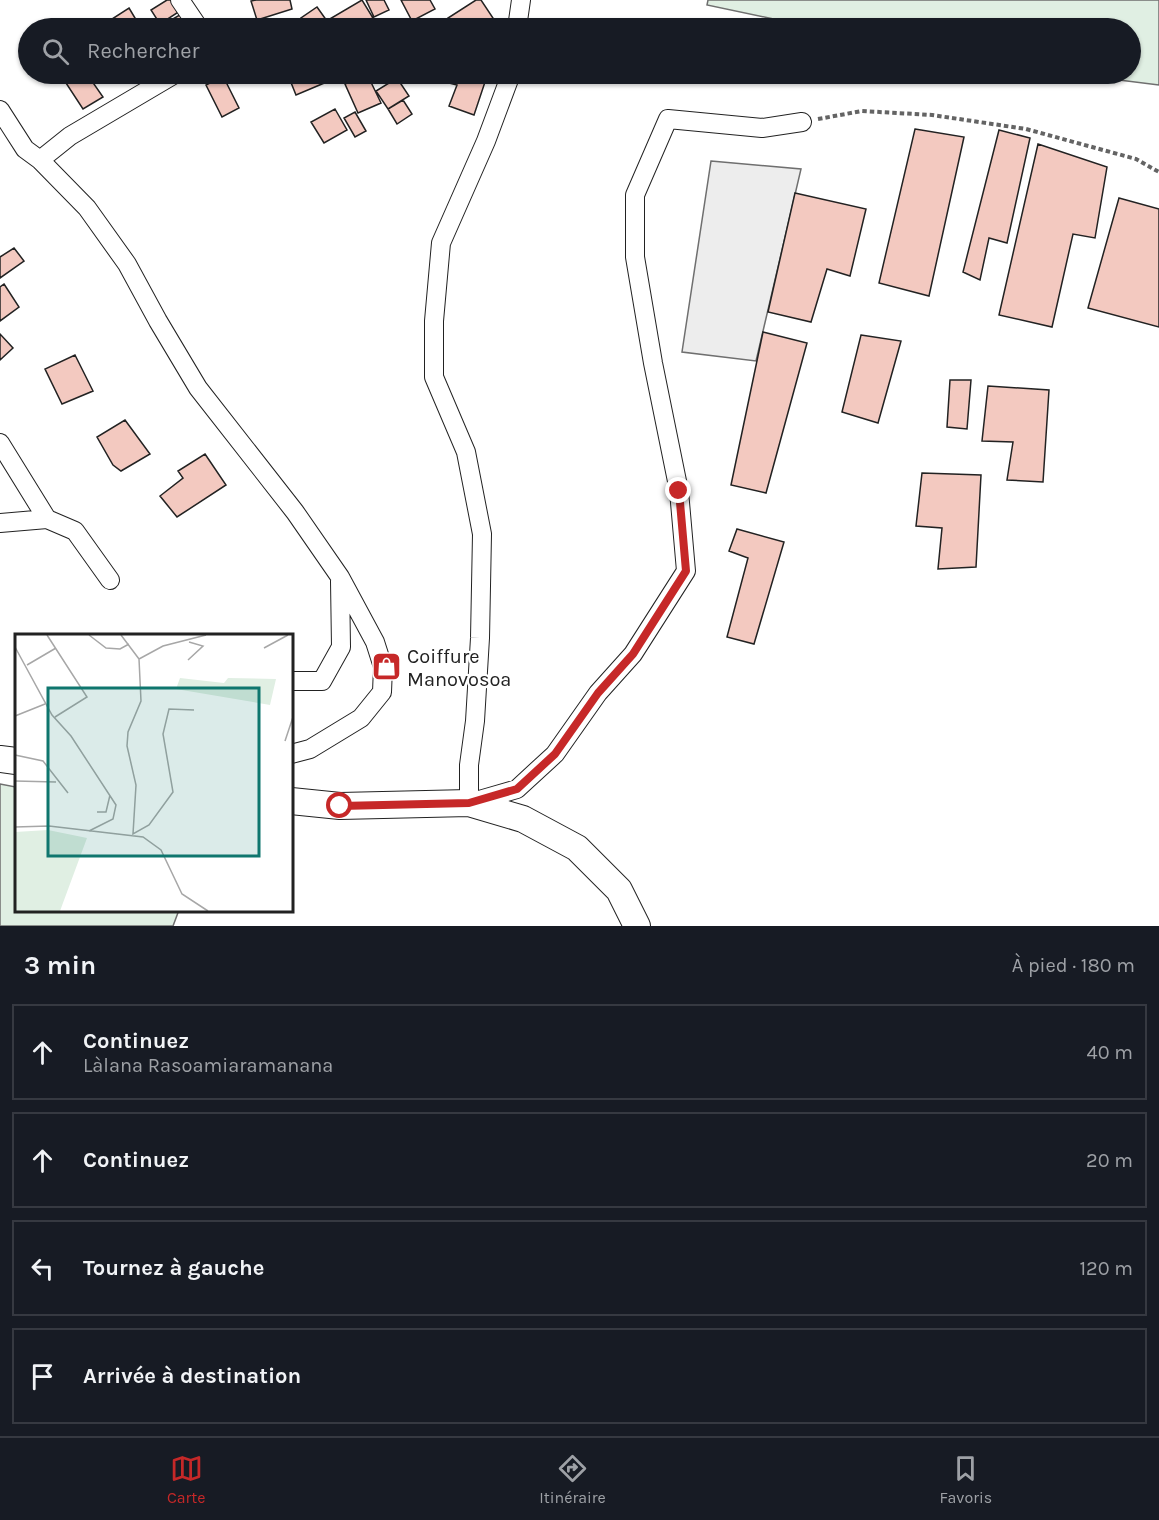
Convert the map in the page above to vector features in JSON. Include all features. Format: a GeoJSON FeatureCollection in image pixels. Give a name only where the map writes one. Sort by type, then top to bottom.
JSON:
{"type":"FeatureCollection","features":[{"type":"Feature","properties":{"kind":"main road"},"geometry":{"type":"LineString","coordinates":[[0,759],[15,760]]}},
{"type":"Feature","properties":{"kind":"main road"},"geometry":{"type":"LineString","coordinates":[[292,801],[340,806],[469,803],[523,819],[577,848],[619,890],[637,926]]}},
{"type":"Feature","properties":{"kind":"street"},"geometry":{"type":"LineString","coordinates":[[180,0],[192,18]]}},
{"type":"Feature","properties":{"kind":"street"},"geometry":{"type":"LineString","coordinates":[[518,18],[521,0]]}},
{"type":"Feature","properties":{"kind":"street"},"geometry":{"type":"LineString","coordinates":[[40,160],[70,136],[158,84]]}},
{"type":"Feature","properties":{"kind":"street"},"geometry":{"type":"LineString","coordinates":[[507,84],[486,141],[441,243],[434,321],[434,377],[466,452],[482,534],[480,638],[469,765],[469,803],[517,789],[555,754],[598,693],[633,654],[686,571],[679,491],[653,363],[635,257],[635,195],[668,119],[762,128],[802,122]]}},
{"type":"Feature","properties":{"kind":"street"},"geometry":{"type":"LineString","coordinates":[[0,110],[25,149],[40,160],[94,218],[128,264],[158,321],[198,388],[295,512],[340,577],[375,642],[383,667],[382,692],[361,718],[310,749],[292,754]]}},
{"type":"Feature","properties":{"kind":"street"},"geometry":{"type":"LineString","coordinates":[[0,443],[47,519]]}},
{"type":"Feature","properties":{"kind":"street"},"geometry":{"type":"LineString","coordinates":[[0,523],[47,519],[75,531],[110,580]]}},
{"type":"Feature","properties":{"kind":"street"},"geometry":{"type":"LineString","coordinates":[[292,681],[322,681],[341,647],[340,577]]}},
{"type":"Feature","properties":{"kind":"path"},"geometry":{"type":"LineString","coordinates":[[802,122],[862,111],[932,115],[1026,129],[1136,159],[1159,172]]}},
{"type":"Feature","properties":{"kind":"green space"},"geometry":{"type":"Polygon","coordinates":[[[708,0],[1159,0],[1159,85],[1141,83],[1141,18],[769,18],[707,5],[708,0]]]}},
{"type":"Feature","properties":{"kind":"green space"},"geometry":{"type":"Polygon","coordinates":[[[0,784],[15,787],[15,911],[179,911],[173,926],[0,926],[0,784]]]}},
{"type":"Feature","properties":{"kind":"shaded area"},"geometry":{"type":"Polygon","coordinates":[[[711,161],[801,169],[756,361],[682,352],[711,161]]]}},
{"type":"Feature","properties":{"kind":"building"},"geometry":{"type":"Polygon","coordinates":[[[167,0],[173,0],[180,11],[169,18],[156,18],[151,10],[167,0]]]}},
{"type":"Feature","properties":{"kind":"building"},"geometry":{"type":"Polygon","coordinates":[[[290,0],[292,9],[256,18],[251,1],[290,0]]]}},
{"type":"Feature","properties":{"kind":"building"},"geometry":{"type":"Polygon","coordinates":[[[362,0],[373,18],[331,18],[362,0]]]}},
{"type":"Feature","properties":{"kind":"building"},"geometry":{"type":"Polygon","coordinates":[[[366,0],[384,0],[389,10],[374,17],[366,0]]]}},
{"type":"Feature","properties":{"kind":"building"},"geometry":{"type":"Polygon","coordinates":[[[401,0],[430,0],[435,9],[418,18],[410,18],[401,0]]]}},
{"type":"Feature","properties":{"kind":"building"},"geometry":{"type":"Polygon","coordinates":[[[476,0],[481,0],[493,18],[448,18],[476,0]]]}},
{"type":"Feature","properties":{"kind":"building"},"geometry":{"type":"Polygon","coordinates":[[[317,7],[325,18],[301,18],[317,7]]]}},
{"type":"Feature","properties":{"kind":"building"},"geometry":{"type":"Polygon","coordinates":[[[129,8],[135,18],[114,18],[129,8]]]}},
{"type":"Feature","properties":{"kind":"building"},"geometry":{"type":"Polygon","coordinates":[[[185,12],[189,18],[174,18],[185,12]]]}},
{"type":"Feature","properties":{"kind":"building"},"geometry":{"type":"Polygon","coordinates":[[[67,84],[94,84],[103,97],[83,109],[67,84]]]}},
{"type":"Feature","properties":{"kind":"building"},"geometry":{"type":"Polygon","coordinates":[[[227,84],[239,108],[222,117],[206,85],[227,84]]]}},
{"type":"Feature","properties":{"kind":"building"},"geometry":{"type":"Polygon","coordinates":[[[292,84],[322,84],[296,95],[292,84]]]}},
{"type":"Feature","properties":{"kind":"building"},"geometry":{"type":"Polygon","coordinates":[[[345,84],[372,84],[381,103],[358,113],[345,84]]]}},
{"type":"Feature","properties":{"kind":"building"},"geometry":{"type":"Polygon","coordinates":[[[387,84],[401,84],[409,96],[388,109],[376,91],[387,84]]]}},
{"type":"Feature","properties":{"kind":"building"},"geometry":{"type":"Polygon","coordinates":[[[453,84],[484,84],[474,115],[449,106],[457,85],[453,84]]]}},
{"type":"Feature","properties":{"kind":"building"},"geometry":{"type":"Polygon","coordinates":[[[403,100],[412,114],[397,124],[388,109],[403,100]]]}},
{"type":"Feature","properties":{"kind":"building"},"geometry":{"type":"Polygon","coordinates":[[[335,109],[347,130],[324,143],[311,122],[335,109]]]}},
{"type":"Feature","properties":{"kind":"building"},"geometry":{"type":"Polygon","coordinates":[[[355,112],[366,131],[355,137],[344,118],[355,112]]]}},
{"type":"Feature","properties":{"kind":"building"},"geometry":{"type":"Polygon","coordinates":[[[915,129],[964,137],[929,296],[879,283],[915,129]]]}},
{"type":"Feature","properties":{"kind":"building"},"geometry":{"type":"Polygon","coordinates":[[[999,130],[1030,138],[1007,243],[989,238],[980,280],[963,272],[999,130]]]}},
{"type":"Feature","properties":{"kind":"building"},"geometry":{"type":"Polygon","coordinates":[[[1038,144],[1107,167],[1095,238],[1073,234],[1052,327],[999,315],[1038,144]]]}},
{"type":"Feature","properties":{"kind":"building"},"geometry":{"type":"Polygon","coordinates":[[[795,193],[866,209],[850,276],[827,269],[811,322],[768,312],[795,193]]]}},
{"type":"Feature","properties":{"kind":"building"},"geometry":{"type":"Polygon","coordinates":[[[1119,198],[1159,209],[1159,327],[1088,308],[1119,198]]]}},
{"type":"Feature","properties":{"kind":"building"},"geometry":{"type":"Polygon","coordinates":[[[14,248],[24,261],[0,278],[0,257],[14,248]]]}},
{"type":"Feature","properties":{"kind":"building"},"geometry":{"type":"Polygon","coordinates":[[[4,284],[19,307],[0,321],[0,287],[4,284]]]}},
{"type":"Feature","properties":{"kind":"building"},"geometry":{"type":"Polygon","coordinates":[[[763,332],[807,343],[766,493],[731,485],[763,332]]]}},
{"type":"Feature","properties":{"kind":"building"},"geometry":{"type":"Polygon","coordinates":[[[0,334],[13,348],[0,360],[0,334]]]}},
{"type":"Feature","properties":{"kind":"building"},"geometry":{"type":"Polygon","coordinates":[[[861,335],[901,341],[878,423],[842,412],[861,335]]]}},
{"type":"Feature","properties":{"kind":"building"},"geometry":{"type":"Polygon","coordinates":[[[75,355],[93,391],[62,404],[45,369],[75,355]]]}},
{"type":"Feature","properties":{"kind":"building"},"geometry":{"type":"Polygon","coordinates":[[[950,380],[971,380],[967,429],[947,427],[950,380]]]}},
{"type":"Feature","properties":{"kind":"building"},"geometry":{"type":"Polygon","coordinates":[[[988,386],[1049,390],[1043,482],[1007,480],[1013,442],[982,441],[988,386]]]}},
{"type":"Feature","properties":{"kind":"building"},"geometry":{"type":"Polygon","coordinates":[[[125,420],[150,454],[121,471],[113,465],[97,437],[125,420]]]}},
{"type":"Feature","properties":{"kind":"building"},"geometry":{"type":"Polygon","coordinates":[[[205,454],[226,485],[177,517],[160,496],[183,478],[178,471],[205,454]]]}},
{"type":"Feature","properties":{"kind":"building"},"geometry":{"type":"Polygon","coordinates":[[[922,473],[981,475],[976,567],[938,569],[942,528],[916,526],[922,473]]]}},
{"type":"Feature","properties":{"kind":"building"},"geometry":{"type":"Polygon","coordinates":[[[737,529],[784,542],[754,644],[727,637],[748,558],[729,551],[737,529]]]}},
{"type":"Feature","properties":{"kind":"place","name":"Coiffure Manovosoa"},"geometry":{"type":"Point","coordinates":[386,667]}},
{"type":"Feature","properties":{"kind":"route"},"geometry":{"type":"LineString","coordinates":[[340,806],[469,803],[517,789],[555,754],[598,693],[633,654],[686,571],[679,491]]}}]}
